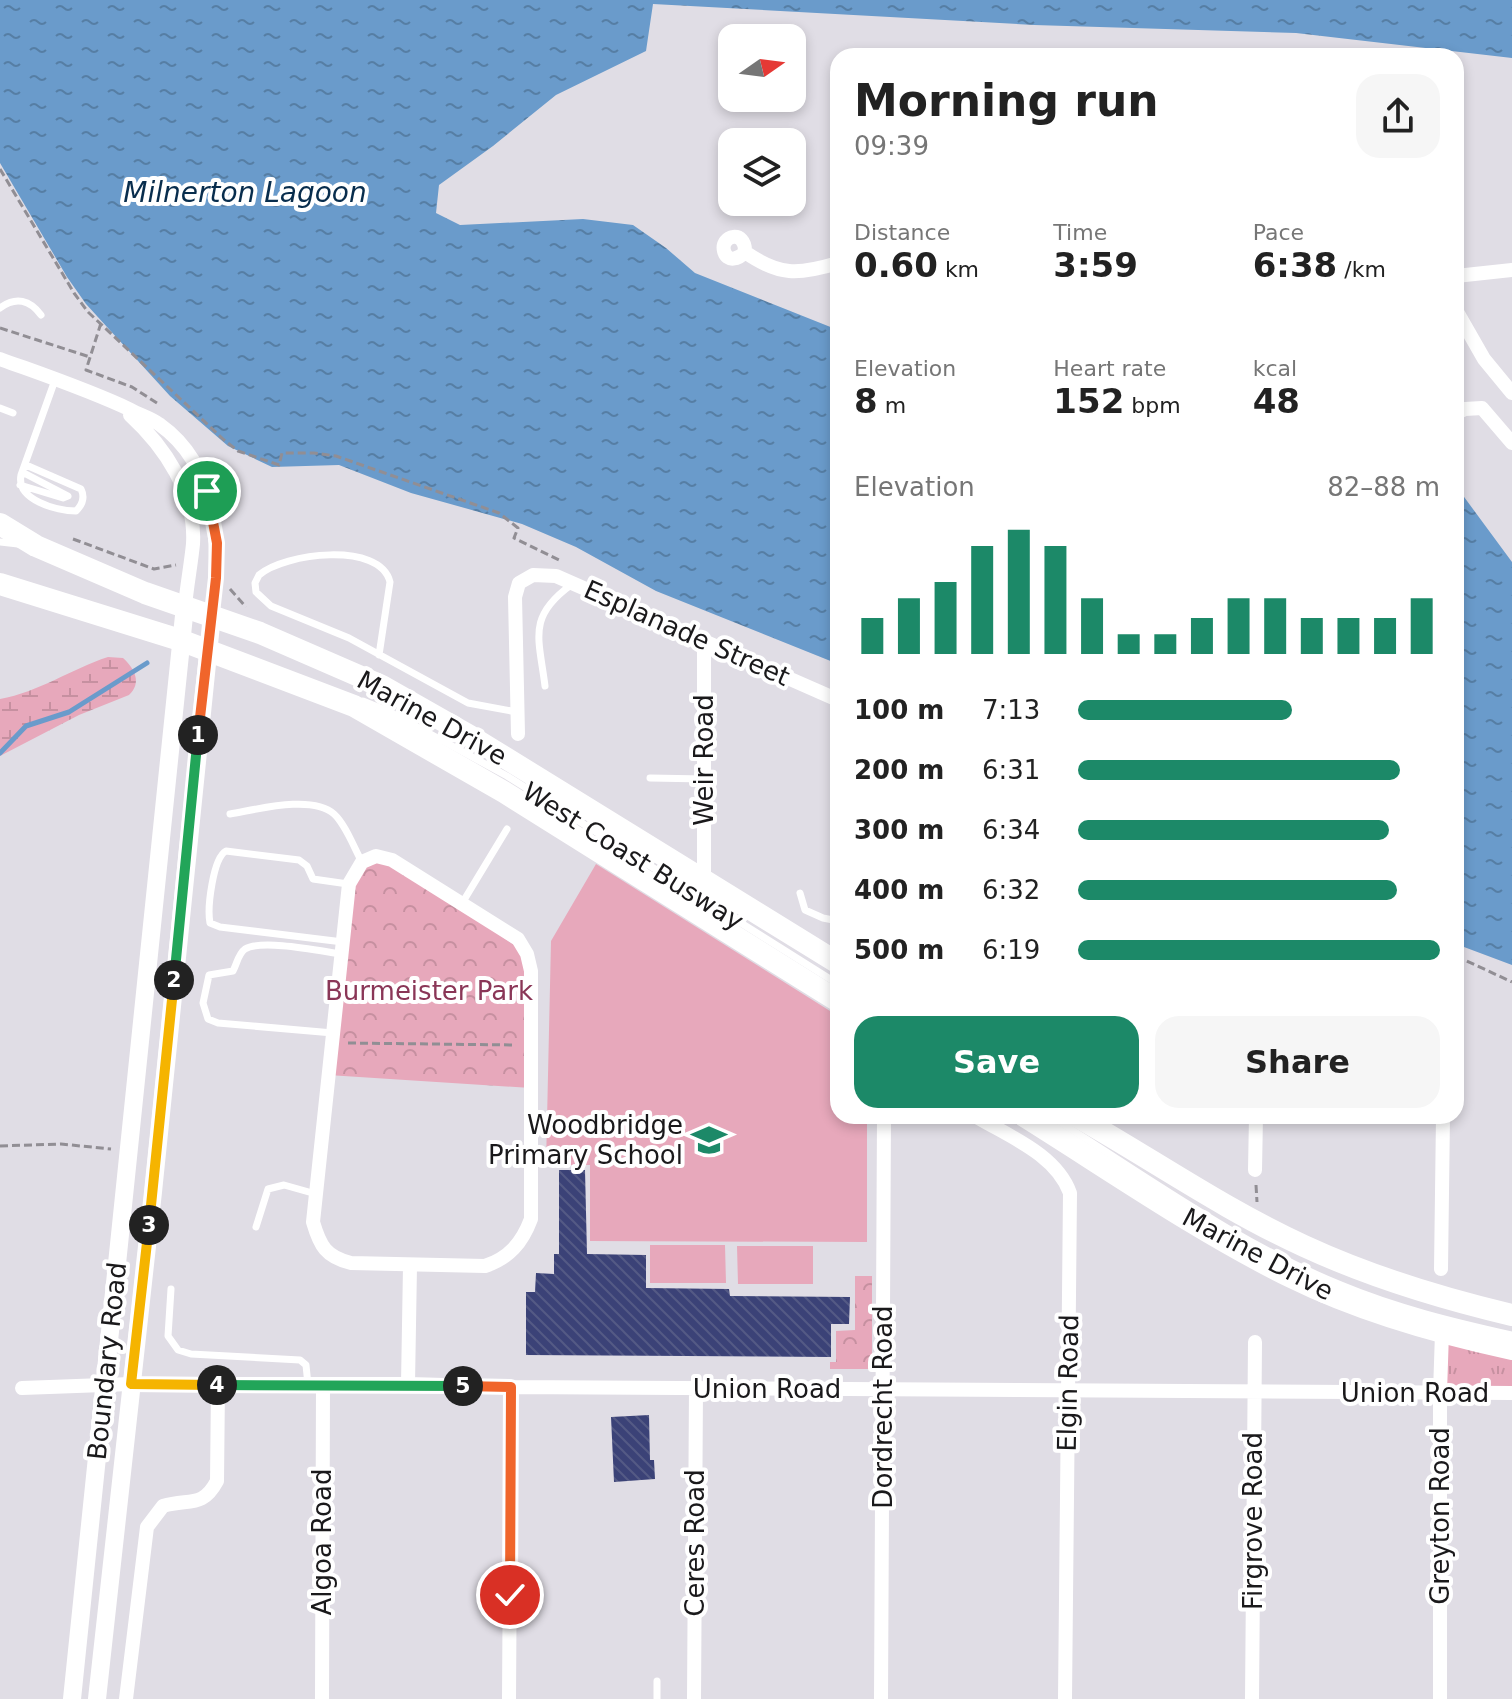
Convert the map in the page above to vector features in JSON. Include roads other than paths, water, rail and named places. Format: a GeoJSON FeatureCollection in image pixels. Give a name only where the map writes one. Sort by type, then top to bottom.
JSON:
{"type":"FeatureCollection","features":[{"type":"Feature","properties":{"kind":"main road","name":"Marine Drive"},"geometry":{"type":"LineString","coordinates":[[0,524],[36,546],[145,593],[260,633],[405,698],[830,958]]}},
{"type":"Feature","properties":{"kind":"main road","name":"Marine Drive"},"geometry":{"type":"LineString","coordinates":[[5,583],[180,640],[337,698],[504,792],[830,996]]}},
{"type":"Feature","properties":{"kind":"main road","name":"Boundary Road"},"geometry":{"type":"LineString","coordinates":[[72,1699],[185,606]]}},
{"type":"Feature","properties":{"kind":"main road","name":"Boundary Road"},"geometry":{"type":"LineString","coordinates":[[97,1699],[212,615]]}},
{"type":"Feature","properties":{"kind":"main road","name":"Marine Drive"},"geometry":{"type":"LineString","coordinates":[[1067,1124],[1303,1246],[1405,1287],[1512,1315]]}},
{"type":"Feature","properties":{"kind":"main road","name":"Marine Drive"},"geometry":{"type":"LineString","coordinates":[[1067,1124],[1220,1238],[1292,1278],[1348,1302],[1442,1333],[1512,1349]]}},
{"type":"Feature","properties":{"kind":"street"},"geometry":{"type":"LineString","coordinates":[[745,252],[769,268],[785,271],[807,271],[830,266]]}},
{"type":"Feature","properties":{"kind":"street"},"geometry":{"type":"LineString","coordinates":[[1464,275],[1512,270]]}},
{"type":"Feature","properties":{"kind":"street"},"geometry":{"type":"LineString","coordinates":[[1464,324],[1484,359],[1512,393]]}},
{"type":"Feature","properties":{"kind":"street"},"geometry":{"type":"LineString","coordinates":[[0,359],[117,404],[159,424],[181,446],[196,467],[207,491],[217,543],[212,615]]}},
{"type":"Feature","properties":{"kind":"street"},"geometry":{"type":"LineString","coordinates":[[117,404],[148,431],[165,453],[185,496],[192,521],[193,542],[185,606]]}},
{"type":"Feature","properties":{"kind":"street"},"geometry":{"type":"LineString","coordinates":[[1464,409],[1482,408],[1512,443]]}},
{"type":"Feature","properties":{"kind":"street","name":"Esplanade Street"},"geometry":{"type":"LineString","coordinates":[[518,712],[515,597],[519,583],[533,575],[556,576],[830,696]]}},
{"type":"Feature","properties":{"kind":"street","name":"Weir Road"},"geometry":{"type":"LineString","coordinates":[[704,640],[704,880]]}},
{"type":"Feature","properties":{"kind":"street"},"geometry":{"type":"LineString","coordinates":[[518,712],[518,734]]}},
{"type":"Feature","properties":{"kind":"street"},"geometry":{"type":"LineString","coordinates":[[376,856],[392,860],[518,939],[527,954],[531,971],[531,1219],[524,1238],[500,1262],[485,1266],[351,1263],[335,1259],[325,1252],[313,1222],[349,884],[362,862],[376,856]]}},
{"type":"Feature","properties":{"kind":"street","name":"Dordrecht Road"},"geometry":{"type":"LineString","coordinates":[[881,1699],[884,1124]]}},
{"type":"Feature","properties":{"kind":"street","name":"Elgin Road"},"geometry":{"type":"LineString","coordinates":[[988,1124],[1053,1164],[1064,1178],[1070,1193],[1065,1699]]}},
{"type":"Feature","properties":{"kind":"street"},"geometry":{"type":"LineString","coordinates":[[1255,1170],[1256,1124]]}},
{"type":"Feature","properties":{"kind":"street"},"geometry":{"type":"LineString","coordinates":[[1441,1269],[1443,1124]]}},
{"type":"Feature","properties":{"kind":"street"},"geometry":{"type":"LineString","coordinates":[[408,1384],[410,1266]]}},
{"type":"Feature","properties":{"kind":"street","name":"Greyton Road"},"geometry":{"type":"LineString","coordinates":[[1440,1699],[1442,1333]]}},
{"type":"Feature","properties":{"kind":"street","name":"Firgrove Road"},"geometry":{"type":"LineString","coordinates":[[1252,1699],[1255,1342]]}},
{"type":"Feature","properties":{"kind":"street","name":"Union Road"},"geometry":{"type":"LineString","coordinates":[[22,1388],[105,1384],[408,1384],[1512,1393]]}},
{"type":"Feature","properties":{"kind":"street"},"geometry":{"type":"LineString","coordinates":[[126,1699],[147,1527],[163,1506],[201,1500],[210,1494],[217,1481],[218,1385]]}},
{"type":"Feature","properties":{"kind":"street","name":"Algoa Road"},"geometry":{"type":"LineString","coordinates":[[315,1385],[322,1699]]}},
{"type":"Feature","properties":{"kind":"street"},"geometry":{"type":"LineString","coordinates":[[509,1699],[511,1387]]}},
{"type":"Feature","properties":{"kind":"street","name":"Ceres Road"},"geometry":{"type":"LineString","coordinates":[[694,1699],[696,1388]]}},
{"type":"Feature","properties":{"kind":"lane"},"geometry":{"type":"LineString","coordinates":[[0,308],[8,302],[21,300],[35,307],[41,315]]}},
{"type":"Feature","properties":{"kind":"lane"},"geometry":{"type":"LineString","coordinates":[[24,468],[76,485],[83,493],[83,500],[76,511],[31,497],[23,492],[20,485],[24,468],[55,380]]}},
{"type":"Feature","properties":{"kind":"lane"},"geometry":{"type":"LineString","coordinates":[[0,408],[13,413]]}},
{"type":"Feature","properties":{"kind":"lane"},"geometry":{"type":"LineString","coordinates":[[20,485],[63,498],[68,496],[24,468]]}},
{"type":"Feature","properties":{"kind":"lane"},"geometry":{"type":"LineString","coordinates":[[0,542],[36,546]]}},
{"type":"Feature","properties":{"kind":"lane"},"geometry":{"type":"LineString","coordinates":[[379,655],[390,582],[388,573],[380,566],[352,556],[315,556],[281,563],[259,575],[255,583],[256,592],[271,606],[349,638],[379,655],[468,703],[518,712]]}},
{"type":"Feature","properties":{"kind":"lane"},"geometry":{"type":"LineString","coordinates":[[545,686],[539,641],[541,620],[552,598],[573,583]]}},
{"type":"Feature","properties":{"kind":"lane","name":"West Coast Busway"},"geometry":{"type":"LineString","coordinates":[[337,698],[367,701],[507,776],[830,979]]}},
{"type":"Feature","properties":{"kind":"lane"},"geometry":{"type":"LineString","coordinates":[[650,778],[705,779]]}},
{"type":"Feature","properties":{"kind":"lane"},"geometry":{"type":"LineString","coordinates":[[230,814],[286,803],[330,811],[362,862]]}},
{"type":"Feature","properties":{"kind":"lane"},"geometry":{"type":"LineString","coordinates":[[461,905],[507,829]]}},
{"type":"Feature","properties":{"kind":"lane"},"geometry":{"type":"LineString","coordinates":[[342,948],[220,927],[210,923],[209,912],[217,858],[226,851],[299,860],[307,866],[313,879],[349,884]]}},
{"type":"Feature","properties":{"kind":"lane"},"geometry":{"type":"LineString","coordinates":[[800,893],[805,910],[830,919]]}},
{"type":"Feature","properties":{"kind":"lane"},"geometry":{"type":"LineString","coordinates":[[333,1038],[218,1023],[208,1019],[203,1003],[209,975],[233,971],[239,956],[249,948],[264,945],[342,948]]}},
{"type":"Feature","properties":{"kind":"lane"},"geometry":{"type":"LineString","coordinates":[[1067,1124],[1233,1232],[1339,1284],[1429,1315],[1512,1335]]}},
{"type":"Feature","properties":{"kind":"lane"},"geometry":{"type":"LineString","coordinates":[[256,1227],[268,1189],[284,1185],[316,1194]]}},
{"type":"Feature","properties":{"kind":"lane"},"geometry":{"type":"LineString","coordinates":[[171,1289],[168,1336],[178,1350],[191,1354],[300,1360],[306,1365],[315,1385]]}},
{"type":"Feature","properties":{"kind":"lane"},"geometry":{"type":"LineString","coordinates":[[657,1681],[657,1699]]}},
{"type":"Feature","properties":{"kind":"water","name":"Milnerton Lagoon"},"geometry":{"type":"Polygon","coordinates":[[[0,0],[1512,0],[1512,58],[1464,52],[1464,48],[1426,48],[1296,33],[1034,25],[653,4],[646,51],[556,95],[439,185],[436,213],[460,225],[583,219],[633,225],[695,273],[830,327],[830,661],[656,591],[576,547],[522,524],[411,493],[339,465],[272,467],[228,446],[170,396],[86,304],[0,163],[0,0]]]}},
{"type":"Feature","properties":{"kind":"water"},"geometry":{"type":"Polygon","coordinates":[[[1464,497],[1512,562],[1512,965],[1464,947],[1464,497]]]}},
{"type":"Feature","properties":{"kind":"waterway"},"geometry":{"type":"LineString","coordinates":[[0,753],[26,726],[69,712],[147,663]]}},
{"type":"Feature","properties":{"kind":"place","name":"Woodbridge Primary School"},"geometry":{"type":"Point","coordinates":[709,1140]}},
{"type":"Feature","properties":{"kind":"park label","name":"Burmeister Park"},"geometry":{"type":"Point","coordinates":[429,991]}}]}
